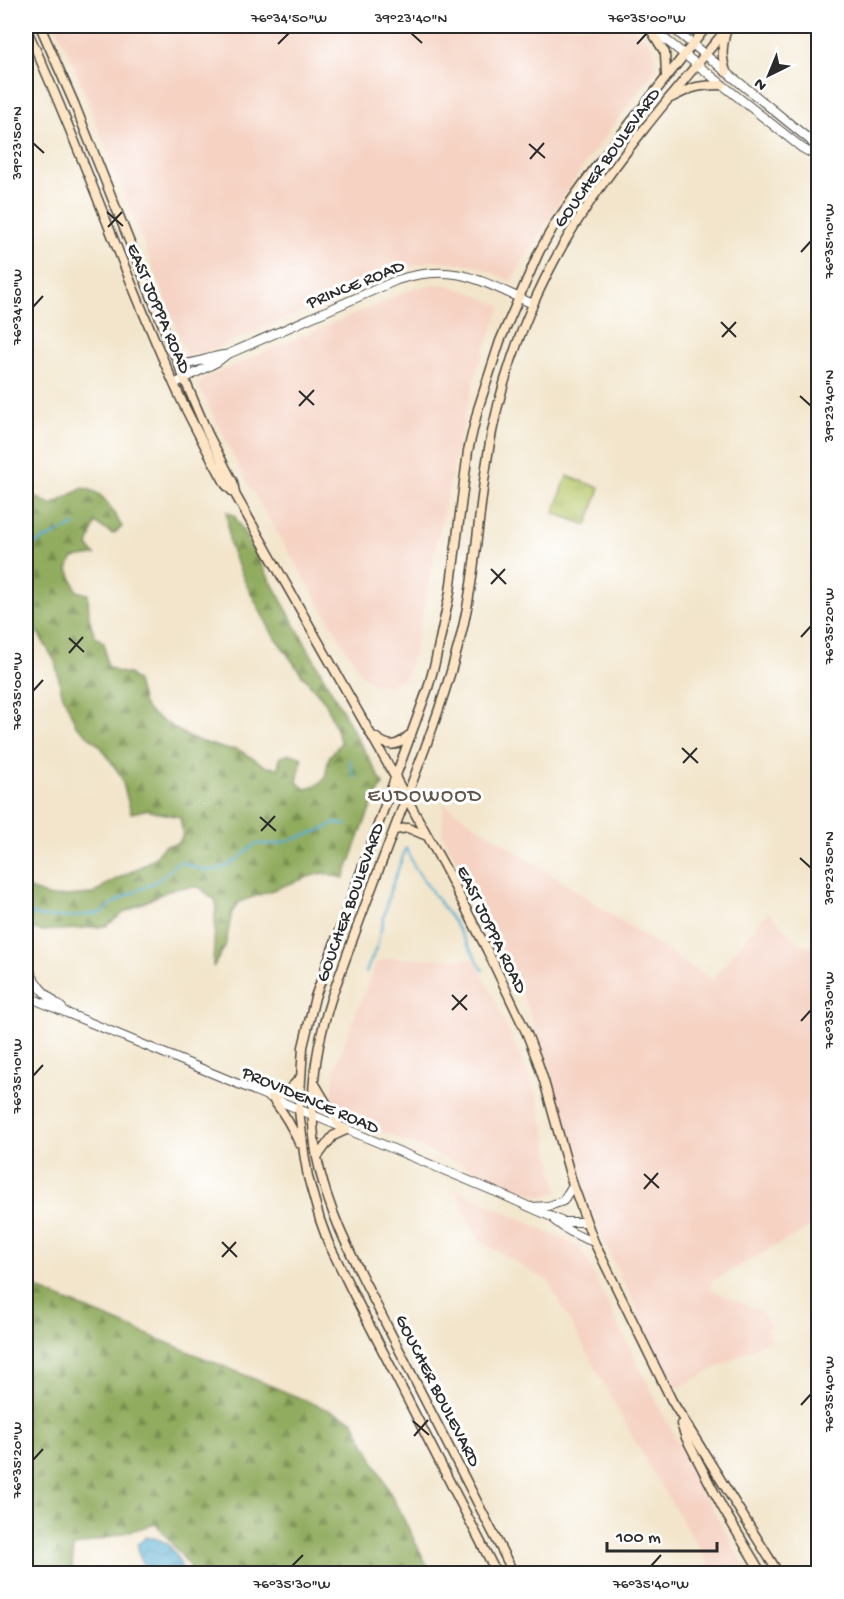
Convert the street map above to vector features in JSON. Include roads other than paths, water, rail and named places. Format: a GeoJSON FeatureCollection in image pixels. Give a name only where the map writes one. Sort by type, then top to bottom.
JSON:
{"type":"FeatureCollection","features":[{"type":"Feature","properties":{"kind":"main road","name":"EAST JOPPA ROAD"},"geometry":{"type":"LineString","coordinates":[[40,26],[74,104],[178,364],[208,434],[233,482],[235,494]]}},
{"type":"Feature","properties":{"kind":"main road"},"geometry":{"type":"LineString","coordinates":[[648,26],[665,53],[666,76]]}},
{"type":"Feature","properties":{"kind":"main road","name":"GOUCHER BOULEVARD"},"geometry":{"type":"LineString","coordinates":[[497,1574],[328,1242],[311,1188],[304,1153],[299,1110],[303,1047],[315,997],[428,688],[450,592],[468,451],[478,409],[500,341],[539,252],[556,222],[594,169],[707,26]]}},
{"type":"Feature","properties":{"kind":"main road","name":"GOUCHER BOULEVARD"},"geometry":{"type":"LineString","coordinates":[[514,1574],[337,1222],[324,1187],[314,1136],[315,1066],[326,1014],[444,693],[461,638],[472,582],[493,426],[506,377],[533,304],[557,256],[585,209],[668,99],[728,27]]}},
{"type":"Feature","properties":{"kind":"main road"},"geometry":{"type":"LineString","coordinates":[[726,72],[722,59],[722,46],[728,27]]}},
{"type":"Feature","properties":{"kind":"main road","name":"EAST JOPPA ROAD"},"geometry":{"type":"LineString","coordinates":[[26,28],[174,384],[202,441],[226,485],[235,494],[395,777],[487,950],[527,1034],[544,1081],[573,1185],[594,1242],[672,1401],[686,1438],[722,1508],[762,1574]]}},
{"type":"Feature","properties":{"kind":"main road"},"geometry":{"type":"LineString","coordinates":[[668,99],[702,85],[722,85]]}},
{"type":"Feature","properties":{"kind":"main road"},"geometry":{"type":"LineString","coordinates":[[371,734],[381,742],[394,745],[401,743],[411,734]]}},
{"type":"Feature","properties":{"kind":"main road"},"geometry":{"type":"LineString","coordinates":[[394,830],[408,828],[427,836]]}},
{"type":"Feature","properties":{"kind":"main road"},"geometry":{"type":"LineString","coordinates":[[300,1077],[287,1092],[272,1098],[295,1131],[304,1153]]}},
{"type":"Feature","properties":{"kind":"main road"},"geometry":{"type":"LineString","coordinates":[[314,1083],[343,1129],[333,1136],[317,1157]]}},
{"type":"Feature","properties":{"kind":"main road","name":"EAST JOPPA ROAD"},"geometry":{"type":"LineString","coordinates":[[672,1401],[779,1574]]}},
{"type":"Feature","properties":{"kind":"street"},"geometry":{"type":"LineString","coordinates":[[648,26],[801,148],[819,157]]}},
{"type":"Feature","properties":{"kind":"street"},"geometry":{"type":"LineString","coordinates":[[670,26],[810,140],[819,151]]}},
{"type":"Feature","properties":{"kind":"street","name":"PRINCE ROAD"},"geometry":{"type":"LineString","coordinates":[[174,384],[226,355],[397,280],[423,273],[445,272],[466,276],[533,304]]}},
{"type":"Feature","properties":{"kind":"street","name":"PRINCE ROAD"},"geometry":{"type":"LineString","coordinates":[[178,364],[190,364],[226,355]]}},
{"type":"Feature","properties":{"kind":"street"},"geometry":{"type":"LineString","coordinates":[[26,961],[30,975],[37,985],[70,1015]]}},
{"type":"Feature","properties":{"kind":"street","name":"PROVIDENCE ROAD"},"geometry":{"type":"LineString","coordinates":[[26,996],[563,1222],[586,1222]]}},
{"type":"Feature","properties":{"kind":"street"},"geometry":{"type":"LineString","coordinates":[[530,1207],[549,1206],[564,1201],[573,1185]]}},
{"type":"Feature","properties":{"kind":"street"},"geometry":{"type":"LineString","coordinates":[[549,1216],[565,1230],[594,1242]]}},
{"type":"Feature","properties":{"kind":"water"},"geometry":{"type":"Polygon","coordinates":[[[146,1537],[161,1540],[171,1548],[184,1573],[147,1573],[138,1553],[138,1544],[146,1537]]]}},
{"type":"Feature","properties":{"kind":"waterway"},"geometry":{"type":"LineString","coordinates":[[26,548],[75,525]]}},
{"type":"Feature","properties":{"kind":"waterway"},"geometry":{"type":"LineString","coordinates":[[349,760],[355,778]]}},
{"type":"Feature","properties":{"kind":"waterway"},"geometry":{"type":"LineString","coordinates":[[28,913],[43,917],[101,913],[118,900],[155,882],[175,864],[182,862],[202,870],[217,870],[238,859],[255,844],[278,844],[326,828],[334,823],[347,825]]}},
{"type":"Feature","properties":{"kind":"waterway"},"geometry":{"type":"LineString","coordinates":[[406,848],[415,868],[453,921],[483,970]]}},
{"type":"Feature","properties":{"kind":"waterway"},"geometry":{"type":"LineString","coordinates":[[366,972],[377,946],[390,891],[406,848]]}},
{"type":"Feature","properties":{"kind":"district","name":"EUDOWOOD"},"geometry":{"type":"Point","coordinates":[425,794]}}]}
